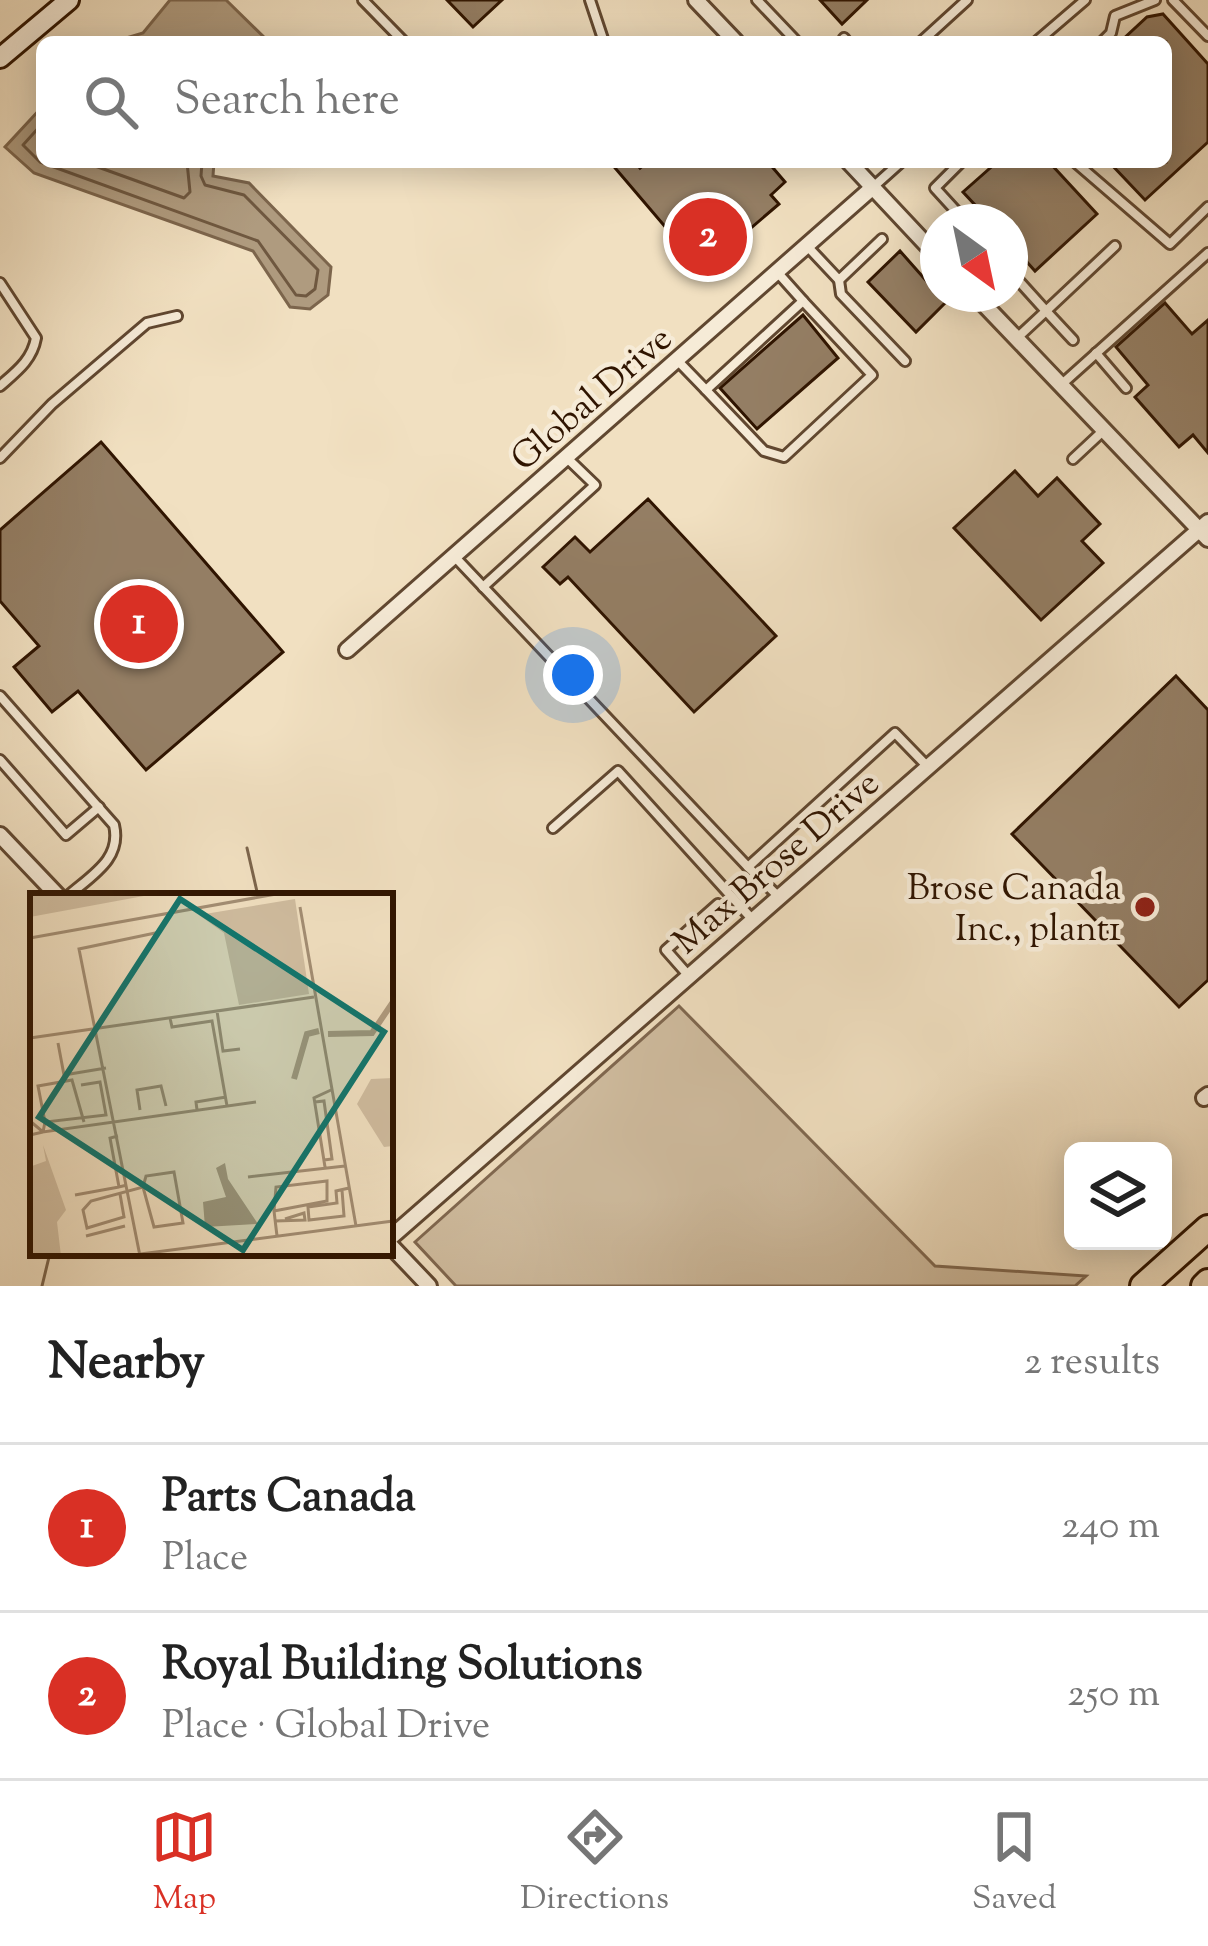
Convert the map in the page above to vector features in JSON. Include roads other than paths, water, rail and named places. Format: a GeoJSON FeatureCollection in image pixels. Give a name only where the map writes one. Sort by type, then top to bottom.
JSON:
{"type":"FeatureCollection","features":[{"type":"Feature","properties":{"kind":"highway"},"geometry":{"type":"LineString","coordinates":[[1143,1286],[1208,1228]]}},
{"type":"Feature","properties":{"kind":"main road"},"geometry":{"type":"LineString","coordinates":[[0,58],[69,0]]}},
{"type":"Feature","properties":{"kind":"street"},"geometry":{"type":"LineString","coordinates":[[696,0],[730,36]]}},
{"type":"Feature","properties":{"kind":"street"},"geometry":{"type":"LineString","coordinates":[[854,168],[920,237]]}},
{"type":"Feature","properties":{"kind":"street","name":"Global Drive"},"geometry":{"type":"LineString","coordinates":[[347,650],[872,188]]}},
{"type":"Feature","properties":{"kind":"street"},"geometry":{"type":"LineString","coordinates":[[991,312],[1205,530]]}},
{"type":"Feature","properties":{"kind":"street","name":"Max Brose Drive"},"geometry":{"type":"LineString","coordinates":[[393,1239],[928,766],[1205,530]]}},
{"type":"Feature","properties":{"kind":"street"},"geometry":{"type":"LineString","coordinates":[[0,835],[55,893]]}},
{"type":"Feature","properties":{"kind":"street"},"geometry":{"type":"LineString","coordinates":[[393,1245],[429,1286]]}},
{"type":"Feature","properties":{"kind":"lane"},"geometry":{"type":"LineString","coordinates":[[363,0],[398,36]]}},
{"type":"Feature","properties":{"kind":"lane"},"geometry":{"type":"LineString","coordinates":[[590,0],[602,36]]}},
{"type":"Feature","properties":{"kind":"lane"},"geometry":{"type":"LineString","coordinates":[[757,0],[788,36]]}},
{"type":"Feature","properties":{"kind":"lane"},"geometry":{"type":"LineString","coordinates":[[928,36],[967,0]]}},
{"type":"Feature","properties":{"kind":"lane"},"geometry":{"type":"LineString","coordinates":[[1043,36],[1084,0]]}},
{"type":"Feature","properties":{"kind":"lane"},"geometry":{"type":"LineString","coordinates":[[1109,36],[1115,16],[1155,0]]}},
{"type":"Feature","properties":{"kind":"lane"},"geometry":{"type":"LineString","coordinates":[[1173,0],[1208,36]]}},
{"type":"Feature","properties":{"kind":"lane"},"geometry":{"type":"LineString","coordinates":[[872,188],[894,168]]}},
{"type":"Feature","properties":{"kind":"lane"},"geometry":{"type":"LineString","coordinates":[[950,204],[935,188],[956,168]]}},
{"type":"Feature","properties":{"kind":"lane"},"geometry":{"type":"LineString","coordinates":[[1082,168],[1170,244],[1208,207]]}},
{"type":"Feature","properties":{"kind":"lane"},"geometry":{"type":"LineString","coordinates":[[839,280],[882,239]]}},
{"type":"Feature","properties":{"kind":"lane"},"geometry":{"type":"LineString","coordinates":[[807,245],[839,280],[841,294],[905,361]]}},
{"type":"Feature","properties":{"kind":"lane"},"geometry":{"type":"LineString","coordinates":[[1016,339],[1115,246]]}},
{"type":"Feature","properties":{"kind":"lane"},"geometry":{"type":"LineString","coordinates":[[1060,385],[1208,253]]}},
{"type":"Feature","properties":{"kind":"lane"},"geometry":{"type":"LineString","coordinates":[[677,360],[764,451],[784,457],[872,375],[776,272]]}},
{"type":"Feature","properties":{"kind":"lane"},"geometry":{"type":"LineString","coordinates":[[0,283],[36,338],[24,365],[0,386]]}},
{"type":"Feature","properties":{"kind":"lane"},"geometry":{"type":"LineString","coordinates":[[1028,291],[1072,340]]}},
{"type":"Feature","properties":{"kind":"lane"},"geometry":{"type":"LineString","coordinates":[[706,390],[803,301]]}},
{"type":"Feature","properties":{"kind":"lane"},"geometry":{"type":"LineString","coordinates":[[0,458],[52,404],[147,323],[177,316]]}},
{"type":"Feature","properties":{"kind":"lane"},"geometry":{"type":"LineString","coordinates":[[1096,353],[1126,388]]}},
{"type":"Feature","properties":{"kind":"lane"},"geometry":{"type":"LineString","coordinates":[[1073,459],[1104,430]]}},
{"type":"Feature","properties":{"kind":"lane"},"geometry":{"type":"LineString","coordinates":[[483,586],[595,485],[566,457]]}},
{"type":"Feature","properties":{"kind":"lane"},"geometry":{"type":"LineString","coordinates":[[454,556],[779,897]]}},
{"type":"Feature","properties":{"kind":"lane"},"geometry":{"type":"LineString","coordinates":[[0,696],[114,824],[118,842],[110,859],[71,893]]}},
{"type":"Feature","properties":{"kind":"lane"},"geometry":{"type":"LineString","coordinates":[[748,867],[896,733],[928,766]]}},
{"type":"Feature","properties":{"kind":"lane"},"geometry":{"type":"LineString","coordinates":[[0,760],[66,836],[99,807]]}},
{"type":"Feature","properties":{"kind":"lane"},"geometry":{"type":"LineString","coordinates":[[553,828],[619,771],[753,920]]}},
{"type":"Feature","properties":{"kind":"lane"},"geometry":{"type":"LineString","coordinates":[[689,976],[666,950],[718,904]]}},
{"type":"Feature","properties":{"kind":"water"},"geometry":{"type":"Polygon","coordinates":[[[170,0],[226,0],[263,36],[133,36],[143,33],[170,0]]]}},
{"type":"Feature","properties":{"kind":"water"},"geometry":{"type":"Polygon","coordinates":[[[36,113],[36,168],[214,168],[213,176],[249,183],[331,267],[328,295],[310,309],[290,307],[253,251],[34,173],[5,147],[36,113]]]}},
{"type":"Feature","properties":{"kind":"waterway"},"geometry":{"type":"LineString","coordinates":[[247,848],[257,893]]}},
{"type":"Feature","properties":{"kind":"waterway"},"geometry":{"type":"LineString","coordinates":[[42,1286],[49,1256]]}},
{"type":"Feature","properties":{"kind":"place","name":"Royal Building Solutions"},"geometry":{"type":"Point","coordinates":[708,237]}},
{"type":"Feature","properties":{"kind":"place","name":"Parts Canada"},"geometry":{"type":"Point","coordinates":[139,624]}},
{"type":"Feature","properties":{"kind":"place","name":"Brose Canada Inc., plant1"},"geometry":{"type":"Point","coordinates":[1145,907]}}]}
